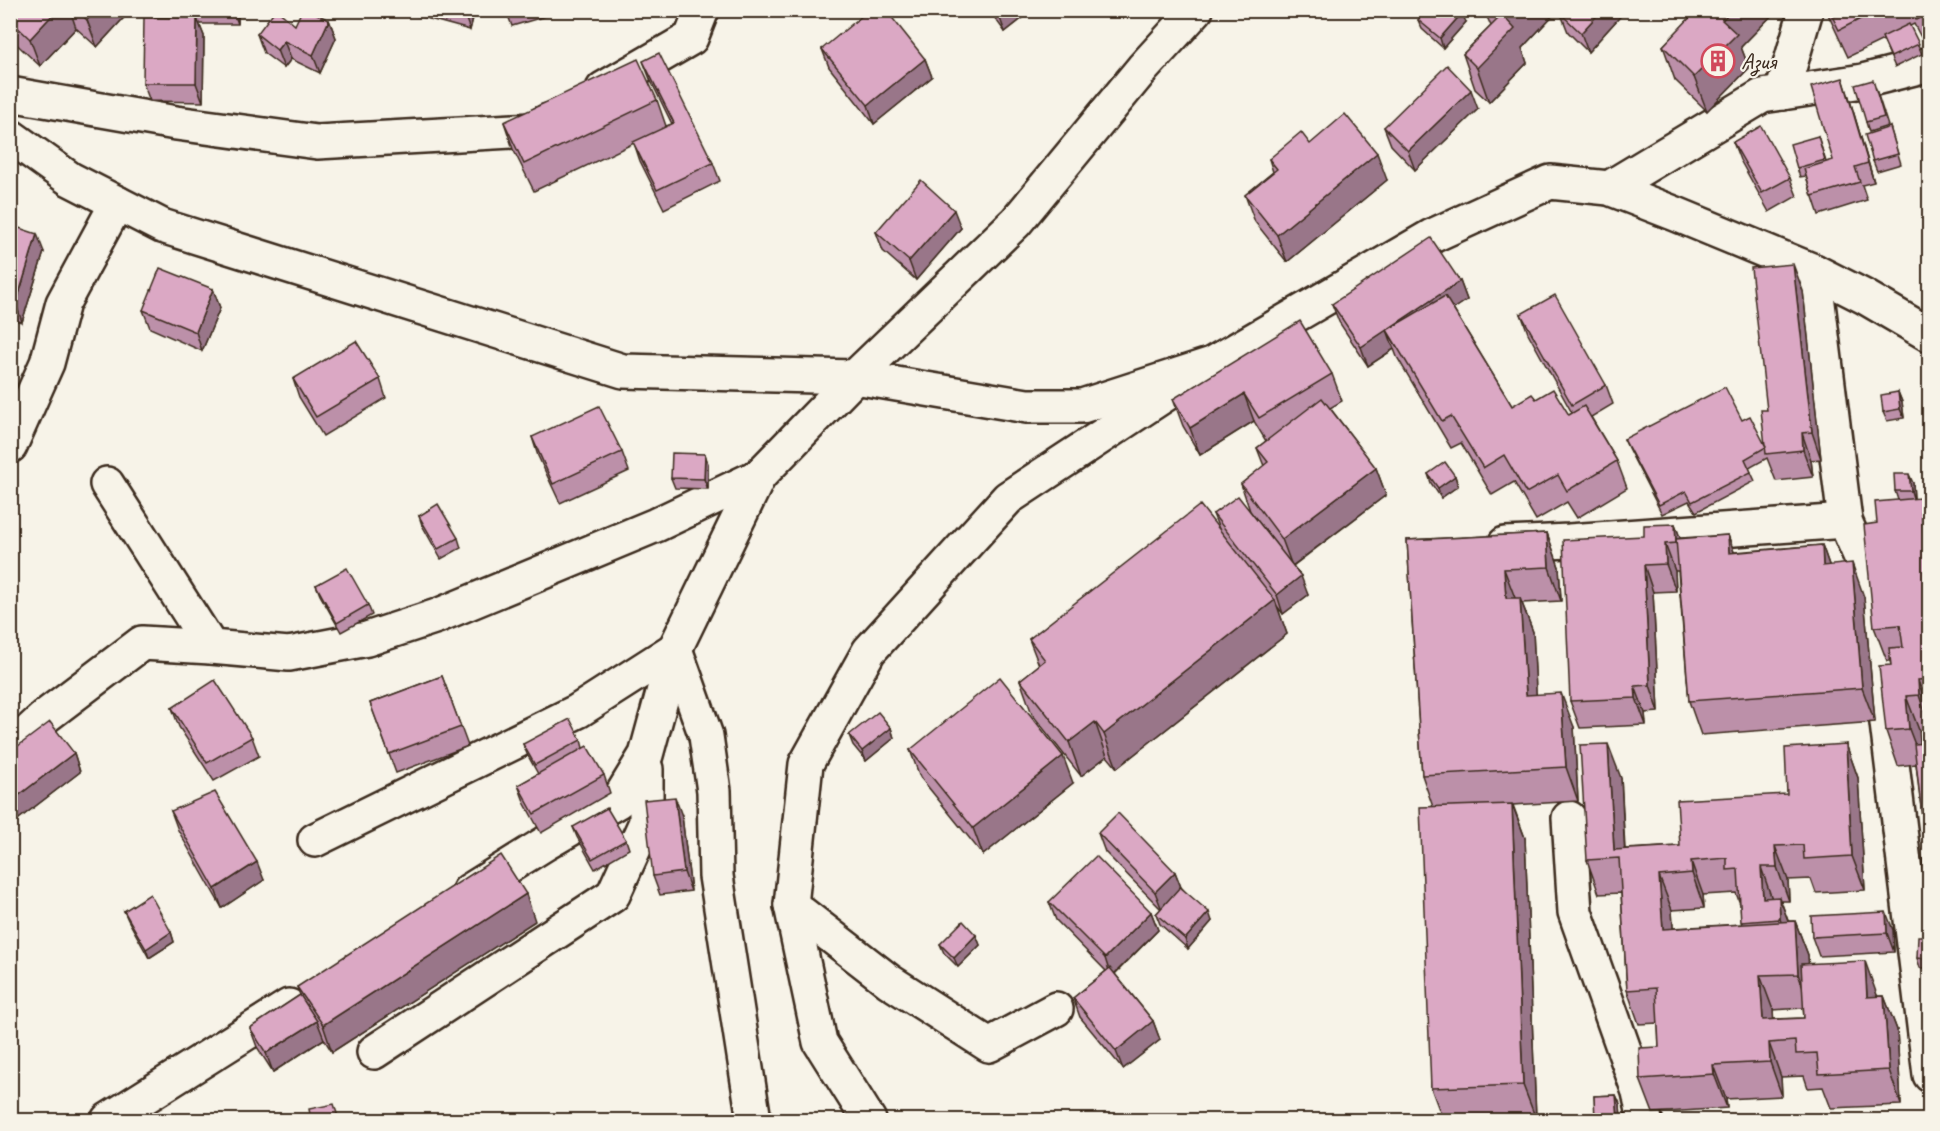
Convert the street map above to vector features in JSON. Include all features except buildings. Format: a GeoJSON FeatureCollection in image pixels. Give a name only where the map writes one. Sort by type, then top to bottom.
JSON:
{"type":"FeatureCollection","features":[{"type":"Feature","properties":{"kind":"street"},"geometry":{"type":"LineString","coordinates":[[10,94],[176,123],[317,142],[532,130],[691,38],[702,10]]}},
{"type":"Feature","properties":{"kind":"street"},"geometry":{"type":"LineString","coordinates":[[374,1052],[613,895],[646,822],[646,755],[675,649],[759,476],[855,377],[1016,222],[1143,68],[1196,10]]}},
{"type":"Feature","properties":{"kind":"street"},"geometry":{"type":"LineString","coordinates":[[1782,93],[1806,10]]}},
{"type":"Feature","properties":{"kind":"street"},"geometry":{"type":"LineString","coordinates":[[1609,188],[1762,96],[1863,81],[1929,64]]}},
{"type":"Feature","properties":{"kind":"street"},"geometry":{"type":"LineString","coordinates":[[10,136],[70,179],[162,226],[623,370],[855,377],[1027,406],[1082,406],[1212,364]]}},
{"type":"Feature","properties":{"kind":"street"},"geometry":{"type":"LineString","coordinates":[[869,1120],[820,1042],[791,905],[806,764],[868,651],[1008,498],[1212,364],[1431,237],[1550,182],[1609,188],[1814,271],[1865,297],[1929,335]]}},
{"type":"Feature","properties":{"kind":"street"},"geometry":{"type":"LineString","coordinates":[[10,446],[46,363],[63,303],[117,203]]}},
{"type":"Feature","properties":{"kind":"street"},"geometry":{"type":"LineString","coordinates":[[1814,271],[1845,520],[1869,576],[1923,984],[1929,1075]]}},
{"type":"Feature","properties":{"kind":"street"},"geometry":{"type":"LineString","coordinates":[[10,749],[47,715],[142,643],[290,654],[367,639],[437,616],[656,525],[759,476]]}},
{"type":"Feature","properties":{"kind":"street"},"geometry":{"type":"LineString","coordinates":[[106,484],[211,647]]}},
{"type":"Feature","properties":{"kind":"street"},"geometry":{"type":"LineString","coordinates":[[1477,545],[1570,553],[1845,520]]}},
{"type":"Feature","properties":{"kind":"street"},"geometry":{"type":"LineString","coordinates":[[315,840],[578,711],[675,649]]}},
{"type":"Feature","properties":{"kind":"street"},"geometry":{"type":"LineString","coordinates":[[675,649],[706,736],[714,791],[716,876],[754,1120]]}},
{"type":"Feature","properties":{"kind":"street"},"geometry":{"type":"LineString","coordinates":[[446,906],[618,801],[646,755]]}},
{"type":"Feature","properties":{"kind":"street"},"geometry":{"type":"LineString","coordinates":[[1569,818],[1575,912],[1639,1092],[1645,1120]]}},
{"type":"Feature","properties":{"kind":"street"},"geometry":{"type":"LineString","coordinates":[[791,905],[889,981],[989,1045],[1056,1009]]}},
{"type":"Feature","properties":{"kind":"street"},"geometry":{"type":"LineString","coordinates":[[108,1120],[317,987]]}},
{"type":"Feature","properties":{"kind":"place","name":"Азия"},"geometry":{"type":"Point","coordinates":[1718,61]}}]}
